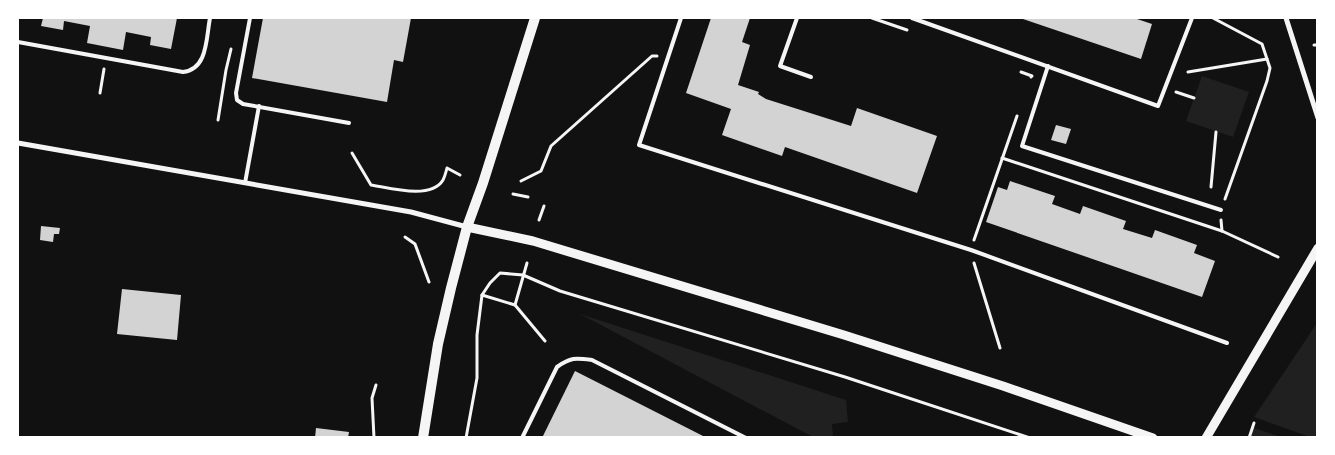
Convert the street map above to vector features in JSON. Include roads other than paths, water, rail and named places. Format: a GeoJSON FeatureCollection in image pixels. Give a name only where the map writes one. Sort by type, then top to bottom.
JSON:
{"type":"FeatureCollection","features":[{"type":"Feature","properties":{"kind":"main road"},"geometry":{"type":"LineString","coordinates":[[423,438],[438,344],[467,227],[483,183],[535,18]]}},
{"type":"Feature","properties":{"kind":"street"},"geometry":{"type":"LineString","coordinates":[[1286,18],[1318,118]]}},
{"type":"Feature","properties":{"kind":"street"},"geometry":{"type":"LineString","coordinates":[[18,142],[245,184],[411,212],[467,227],[533,241],[844,335],[1021,392],[1153,438]]}},
{"type":"Feature","properties":{"kind":"street"},"geometry":{"type":"LineString","coordinates":[[1206,438],[1318,248]]}},
{"type":"Feature","properties":{"kind":"lane"},"geometry":{"type":"LineString","coordinates":[[18,42],[183,72],[194,69],[202,60],[210,18]]}},
{"type":"Feature","properties":{"kind":"lane"},"geometry":{"type":"LineString","coordinates":[[250,18],[236,97],[240,102],[349,123]]}},
{"type":"Feature","properties":{"kind":"lane"},"geometry":{"type":"LineString","coordinates":[[681,18],[639,145],[971,250],[1227,343]]}},
{"type":"Feature","properties":{"kind":"lane"},"geometry":{"type":"LineString","coordinates":[[797,18],[780,66],[812,77]]}},
{"type":"Feature","properties":{"kind":"lane"},"geometry":{"type":"LineString","coordinates":[[912,18],[1158,106],[1192,18]]}},
{"type":"Feature","properties":{"kind":"lane"},"geometry":{"type":"LineString","coordinates":[[1048,66],[1022,146],[1221,210]]}},
{"type":"Feature","properties":{"kind":"lane"},"geometry":{"type":"LineString","coordinates":[[245,184],[259,106]]}},
{"type":"Feature","properties":{"kind":"lane"},"geometry":{"type":"LineString","coordinates":[[522,438],[558,367],[566,361],[576,358],[592,360],[746,438]]}}]}
